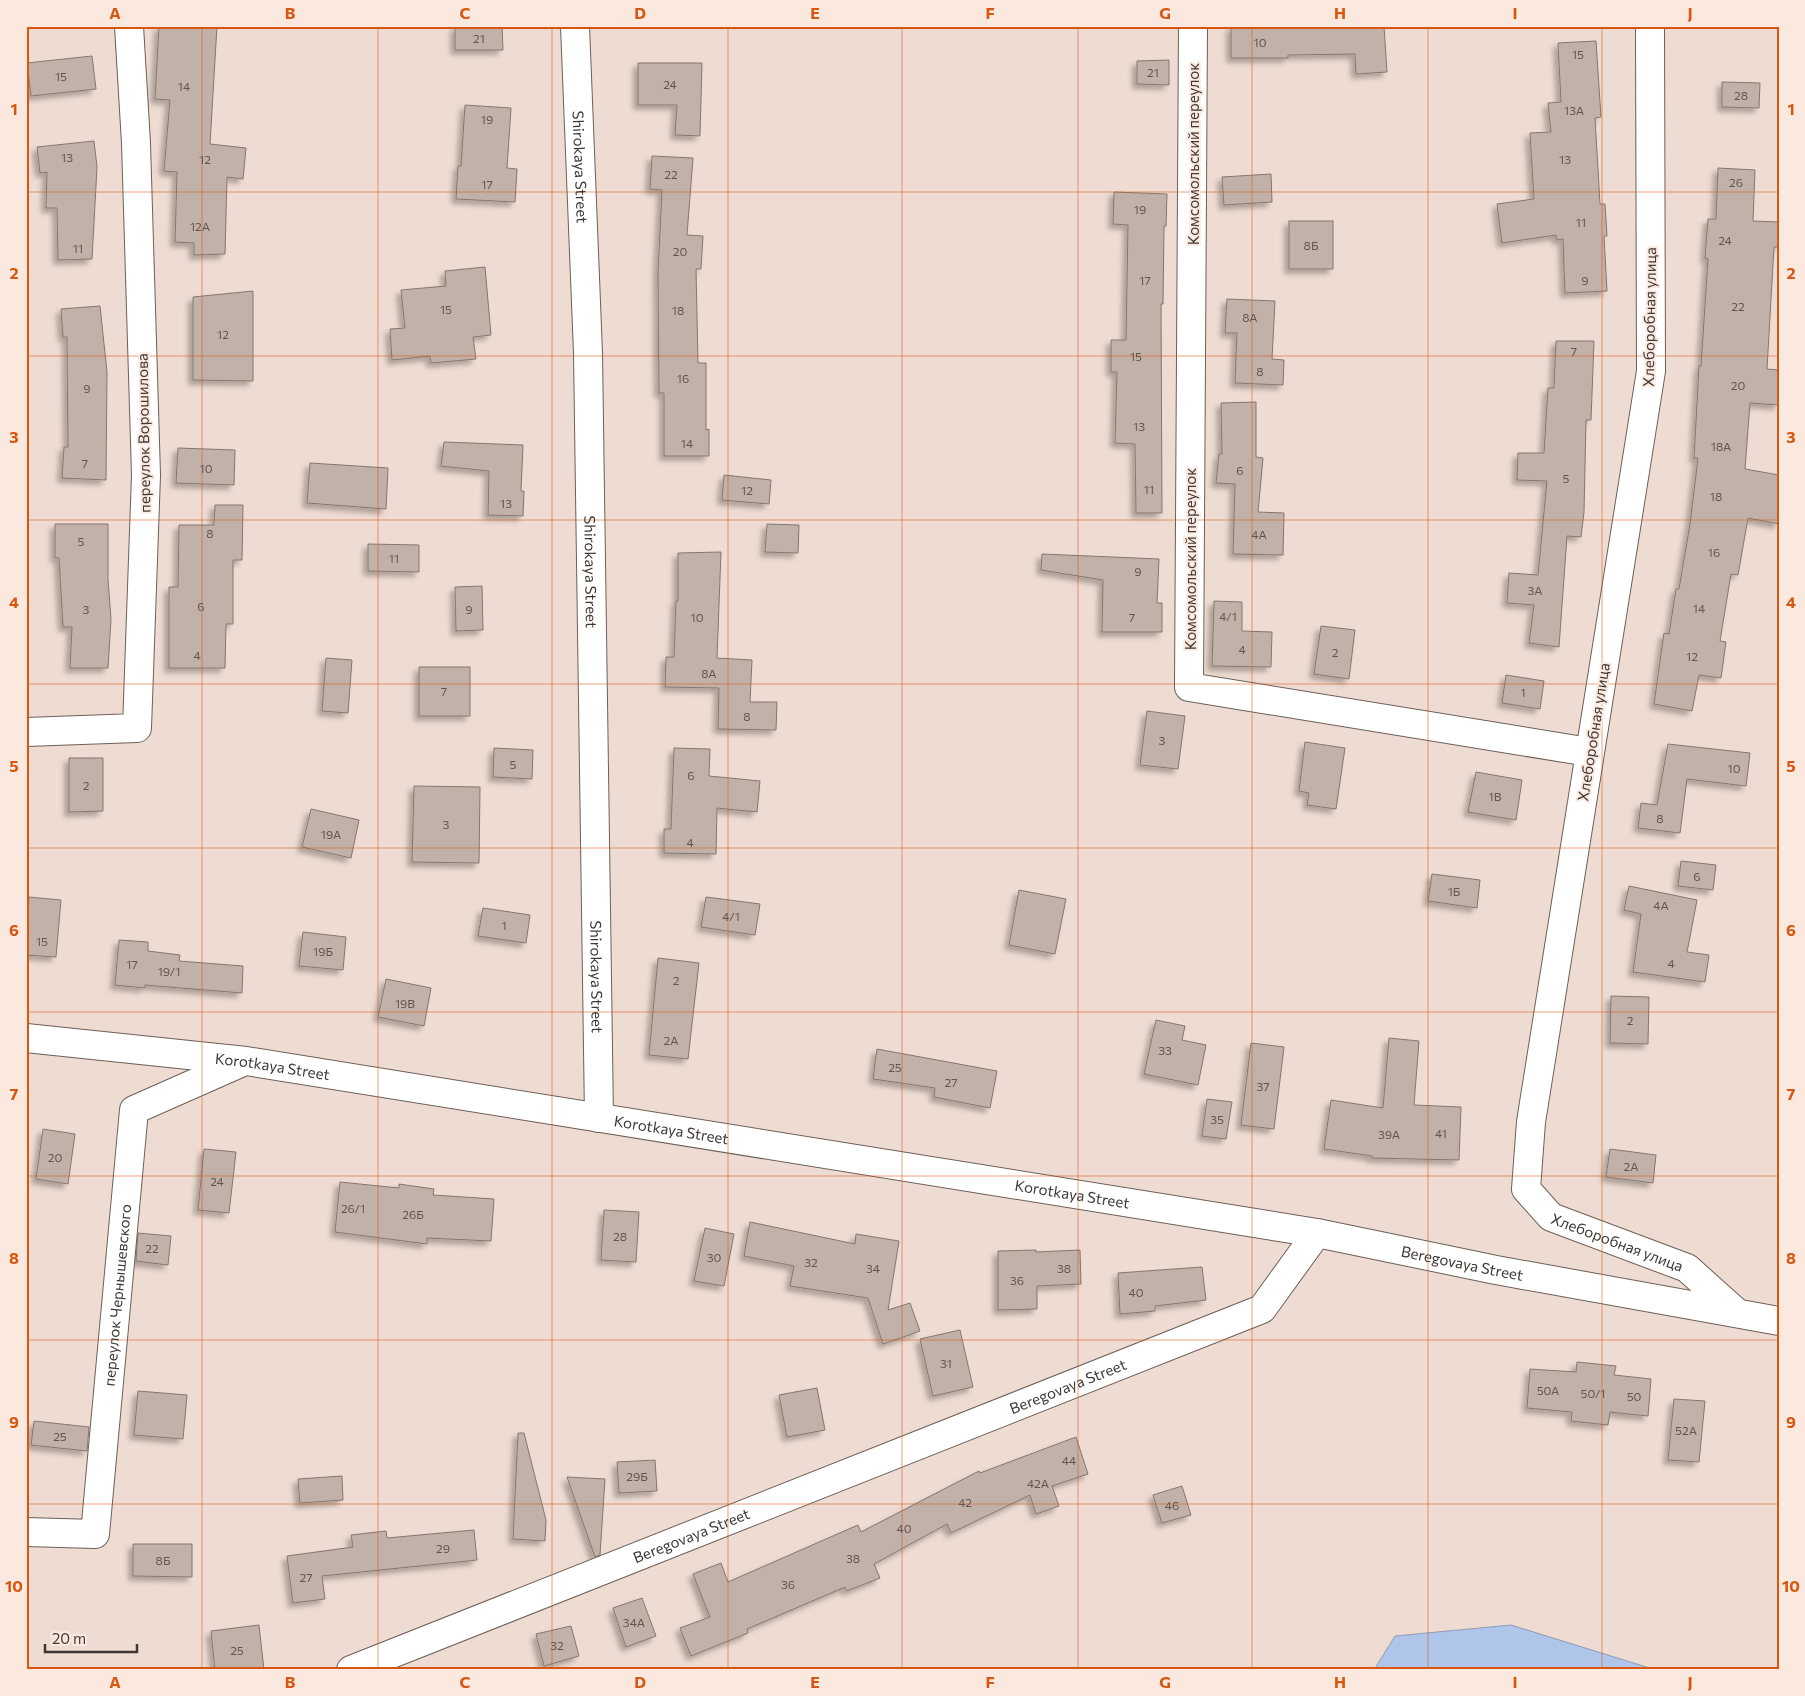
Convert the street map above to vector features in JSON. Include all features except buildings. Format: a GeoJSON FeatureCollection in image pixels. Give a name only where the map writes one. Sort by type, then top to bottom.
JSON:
{"type":"FeatureCollection","features":[{"type":"Feature","properties":{"kind":"street","name":"переулок Ворошилова"},"geometry":{"type":"LineString","coordinates":[[26,732],[137,728],[146,475],[136,143],[128,26]]}},
{"type":"Feature","properties":{"kind":"street","name":"Shirokaya Street"},"geometry":{"type":"LineString","coordinates":[[576,26],[588,353],[599,1118]]}},
{"type":"Feature","properties":{"kind":"street","name":"Комсомольский переулок"},"geometry":{"type":"LineString","coordinates":[[1193,26],[1190,687],[1589,752]]}},
{"type":"Feature","properties":{"kind":"street","name":"Хлеборобная улица"},"geometry":{"type":"LineString","coordinates":[[1650,26],[1651,371],[1531,1122],[1526,1189],[1551,1217],[1687,1268],[1736,1312]]}},
{"type":"Feature","properties":{"kind":"street","name":"Korotkaya Street"},"geometry":{"type":"LineString","coordinates":[[26,1038],[246,1061],[1317,1233]]}},
{"type":"Feature","properties":{"kind":"street","name":"переулок Чернышевского"},"geometry":{"type":"LineString","coordinates":[[26,1532],[95,1534],[134,1110],[246,1061]]}},
{"type":"Feature","properties":{"kind":"street","name":"Beregovaya Street"},"geometry":{"type":"LineString","coordinates":[[351,1670],[1262,1309],[1317,1233],[1496,1270],[1736,1312],[1779,1322]]}},
{"type":"Feature","properties":{"kind":"water"},"geometry":{"type":"Polygon","coordinates":[[[1511,1625],[1656,1670],[1374,1670],[1395,1636],[1511,1625]]]}}]}
